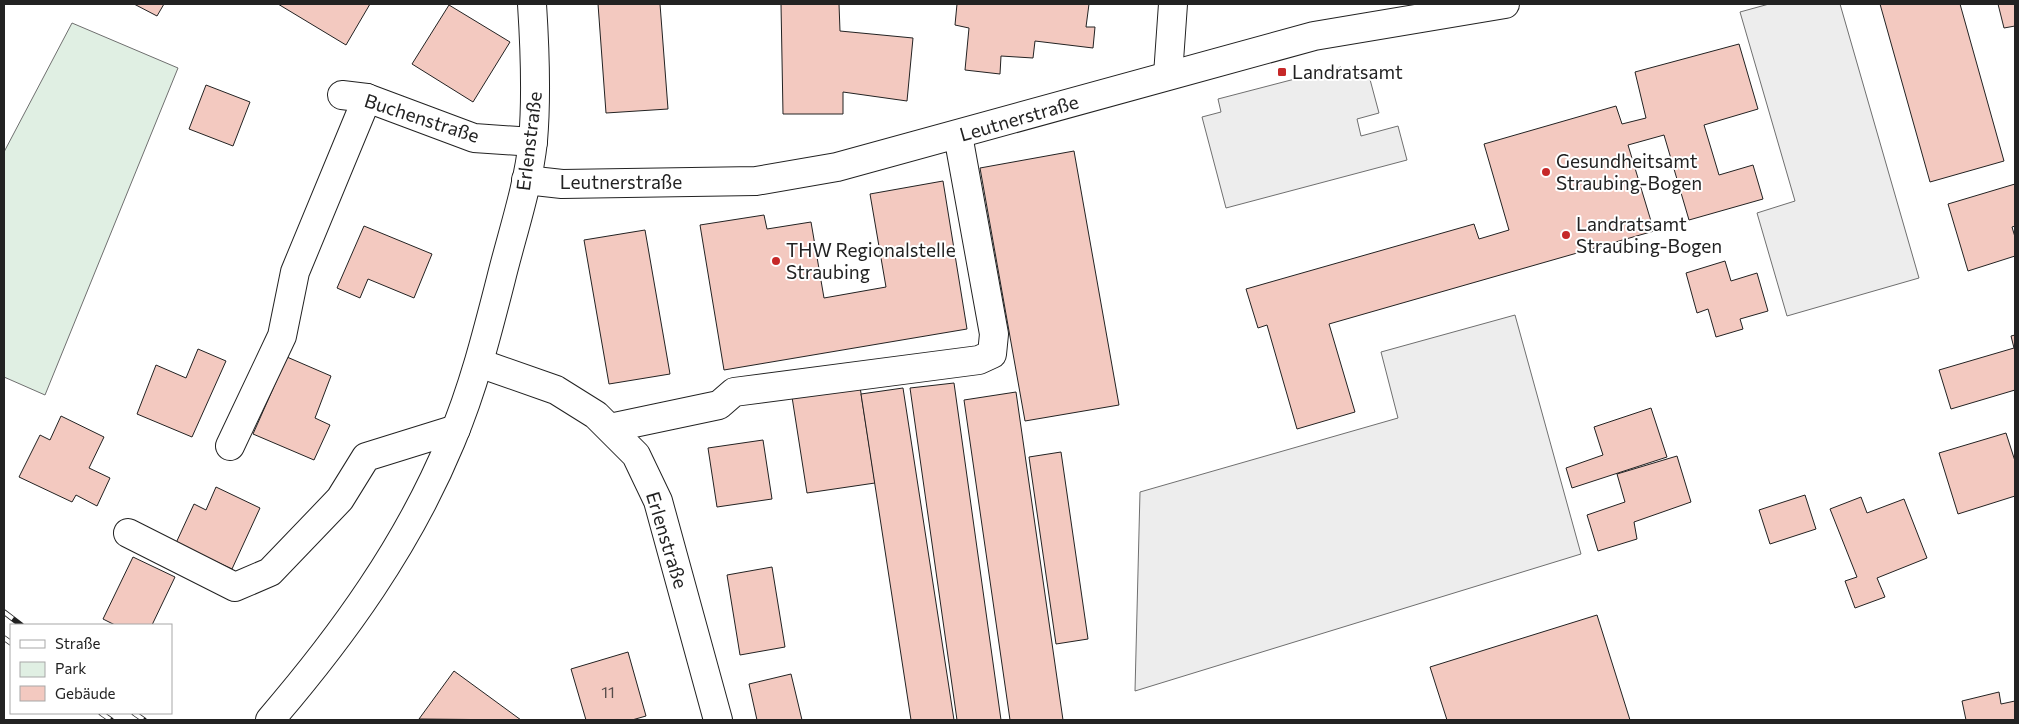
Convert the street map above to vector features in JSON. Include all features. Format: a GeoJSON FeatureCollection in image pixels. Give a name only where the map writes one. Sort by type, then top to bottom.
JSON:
{"type":"FeatureCollection","features":[{"type":"Feature","properties":{"kind":"street","name":"Erlenstraße"},"geometry":{"type":"LineString","coordinates":[[276,714],[326,653],[390,559],[423,502],[456,429],[479,362],[526,180],[532,142],[536,68],[532,4]]}},
{"type":"Feature","properties":{"kind":"street"},"geometry":{"type":"LineString","coordinates":[[1168,75],[1173,4]]}},
{"type":"Feature","properties":{"kind":"street","name":"Leutnerstraße"},"geometry":{"type":"LineString","coordinates":[[526,180],[562,184],[756,181],[837,167],[1314,36],[1505,4]]}},
{"type":"Feature","properties":{"kind":"street","name":"Buchenstraße"},"geometry":{"type":"LineString","coordinates":[[230,446],[282,336],[296,272],[354,97],[474,138],[532,142]]}},
{"type":"Feature","properties":{"kind":"street"},"geometry":{"type":"LineString","coordinates":[[610,428],[719,405],[734,392],[979,360],[992,354],[994,334],[958,135]]}},
{"type":"Feature","properties":{"kind":"street","name":"Erlenstraße"},"geometry":{"type":"LineString","coordinates":[[479,362],[556,390],[596,415],[636,455],[658,501],[718,720]]}},
{"type":"Feature","properties":{"kind":"street"},"geometry":{"type":"LineString","coordinates":[[128,534],[235,587],[270,572],[340,499],[366,457],[456,429]]}},
{"type":"Feature","properties":{"kind":"green space"},"geometry":{"type":"Polygon","coordinates":[[[72,23],[178,68],[45,395],[4,377],[4,152],[72,23]]]}},
{"type":"Feature","properties":{"kind":"shaded area"},"geometry":{"type":"Polygon","coordinates":[[[1769,4],[1840,4],[1919,278],[1787,316],[1757,213],[1795,201],[1740,12],[1769,4]]]}},
{"type":"Feature","properties":{"kind":"shaded area"},"geometry":{"type":"Polygon","coordinates":[[[1341,67],[1344,78],[1368,72],[1379,113],[1357,119],[1361,136],[1398,126],[1407,160],[1226,208],[1202,117],[1221,112],[1218,99],[1341,67]]]}},
{"type":"Feature","properties":{"kind":"shaded area"},"geometry":{"type":"Polygon","coordinates":[[[1515,315],[1581,554],[1135,691],[1140,492],[1398,418],[1381,352],[1515,315]]]}},
{"type":"Feature","properties":{"kind":"building"},"geometry":{"type":"Polygon","coordinates":[[[134,4],[164,4],[157,16],[134,4]]]}},
{"type":"Feature","properties":{"kind":"building"},"geometry":{"type":"Polygon","coordinates":[[[278,4],[370,4],[346,45],[278,4]]]}},
{"type":"Feature","properties":{"kind":"building"},"geometry":{"type":"Polygon","coordinates":[[[598,4],[660,4],[668,109],[606,113],[598,4]]]}},
{"type":"Feature","properties":{"kind":"building"},"geometry":{"type":"Polygon","coordinates":[[[781,4],[839,4],[840,31],[913,38],[907,101],[843,92],[843,114],[783,114],[781,4]]]}},
{"type":"Feature","properties":{"kind":"building"},"geometry":{"type":"Polygon","coordinates":[[[957,4],[1089,4],[1086,27],[1095,27],[1093,48],[1035,41],[1033,58],[1001,56],[1000,74],[965,70],[969,28],[955,25],[957,4]]]}},
{"type":"Feature","properties":{"kind":"building"},"geometry":{"type":"Polygon","coordinates":[[[1880,4],[1960,4],[2004,161],[1930,182],[1880,4]]]}},
{"type":"Feature","properties":{"kind":"building"},"geometry":{"type":"Polygon","coordinates":[[[1998,4],[2015,4],[2015,26],[2004,28],[1998,4]]]}},
{"type":"Feature","properties":{"kind":"building"},"geometry":{"type":"Polygon","coordinates":[[[449,5],[510,42],[473,102],[412,64],[449,5]]]}},
{"type":"Feature","properties":{"kind":"building","name":"Landratsamt Straubing-Bogen"},"geometry":{"type":"Polygon","coordinates":[[[1739,44],[1758,109],[1704,125],[1719,175],[1753,165],[1763,199],[1689,220],[1664,135],[1628,145],[1654,231],[1329,324],[1355,412],[1297,429],[1267,325],[1258,328],[1246,289],[1474,224],[1479,239],[1509,230],[1484,144],[1616,106],[1622,124],[1646,118],[1635,72],[1739,44]]]}},
{"type":"Feature","properties":{"kind":"building"},"geometry":{"type":"Polygon","coordinates":[[[206,85],[250,102],[233,146],[189,129],[206,85]]]}},
{"type":"Feature","properties":{"kind":"building"},"geometry":{"type":"Polygon","coordinates":[[[1074,151],[1119,405],[1025,421],[980,168],[1074,151]]]}},
{"type":"Feature","properties":{"kind":"building"},"geometry":{"type":"Polygon","coordinates":[[[943,181],[967,329],[724,370],[700,225],[764,215],[767,229],[811,222],[824,298],[886,287],[870,194],[943,181]]]}},
{"type":"Feature","properties":{"kind":"building"},"geometry":{"type":"Polygon","coordinates":[[[2015,184],[2015,226],[2012,227],[2015,237],[2015,256],[1968,271],[1948,204],[2015,184]]]}},
{"type":"Feature","properties":{"kind":"building"},"geometry":{"type":"Polygon","coordinates":[[[364,226],[432,254],[414,298],[368,279],[360,298],[337,288],[364,226]]]}},
{"type":"Feature","properties":{"kind":"building"},"geometry":{"type":"Polygon","coordinates":[[[645,230],[670,374],[609,384],[584,240],[645,230]]]}},
{"type":"Feature","properties":{"kind":"building"},"geometry":{"type":"Polygon","coordinates":[[[1725,261],[1731,281],[1757,273],[1768,311],[1740,319],[1743,329],[1716,337],[1708,309],[1697,313],[1686,273],[1725,261]]]}},
{"type":"Feature","properties":{"kind":"building"},"geometry":{"type":"Polygon","coordinates":[[[2015,335],[2015,390],[1951,409],[1939,370],[2014,348],[2011,336],[2015,335]]]}},
{"type":"Feature","properties":{"kind":"building"},"geometry":{"type":"Polygon","coordinates":[[[198,349],[226,361],[192,437],[137,414],[156,365],[186,378],[198,349]]]}},
{"type":"Feature","properties":{"kind":"building"},"geometry":{"type":"Polygon","coordinates":[[[287,357],[331,376],[315,418],[330,425],[314,460],[253,434],[287,357]]]}},
{"type":"Feature","properties":{"kind":"building"},"geometry":{"type":"Polygon","coordinates":[[[954,383],[1001,720],[957,720],[910,388],[954,383]]]}},
{"type":"Feature","properties":{"kind":"building"},"geometry":{"type":"Polygon","coordinates":[[[860,387],[875,483],[807,493],[792,397],[860,387]]]}},
{"type":"Feature","properties":{"kind":"building"},"geometry":{"type":"Polygon","coordinates":[[[903,388],[954,720],[911,720],[861,394],[903,388]]]}},
{"type":"Feature","properties":{"kind":"building"},"geometry":{"type":"Polygon","coordinates":[[[1016,392],[1063,720],[1010,720],[964,400],[1016,392]]]}},
{"type":"Feature","properties":{"kind":"building"},"geometry":{"type":"Polygon","coordinates":[[[1651,408],[1667,457],[1572,488],[1566,468],[1603,455],[1594,427],[1651,408]]]}},
{"type":"Feature","properties":{"kind":"building"},"geometry":{"type":"Polygon","coordinates":[[[61,416],[104,437],[89,468],[110,478],[97,506],[76,495],[72,502],[19,477],[40,435],[50,440],[61,416]]]}},
{"type":"Feature","properties":{"kind":"building"},"geometry":{"type":"Polygon","coordinates":[[[2006,433],[2015,461],[2015,496],[1958,514],[1939,453],[2006,433]]]}},
{"type":"Feature","properties":{"kind":"building"},"geometry":{"type":"Polygon","coordinates":[[[763,440],[772,499],[717,507],[708,448],[763,440]]]}},
{"type":"Feature","properties":{"kind":"building"},"geometry":{"type":"Polygon","coordinates":[[[1061,452],[1088,639],[1056,644],[1029,457],[1061,452]]]}},
{"type":"Feature","properties":{"kind":"building"},"geometry":{"type":"Polygon","coordinates":[[[1677,456],[1691,502],[1634,522],[1637,539],[1598,551],[1587,515],[1625,502],[1617,474],[1677,456]]]}},
{"type":"Feature","properties":{"kind":"building"},"geometry":{"type":"Polygon","coordinates":[[[216,487],[260,508],[232,569],[176,543],[194,504],[206,510],[216,487]]]}},
{"type":"Feature","properties":{"kind":"building"},"geometry":{"type":"Polygon","coordinates":[[[1805,495],[1816,529],[1770,544],[1759,510],[1805,495]]]}},
{"type":"Feature","properties":{"kind":"building"},"geometry":{"type":"Polygon","coordinates":[[[1861,497],[1867,513],[1904,499],[1927,558],[1877,578],[1885,597],[1855,608],[1845,581],[1857,577],[1830,509],[1861,497]]]}},
{"type":"Feature","properties":{"kind":"building"},"geometry":{"type":"Polygon","coordinates":[[[133,557],[175,577],[152,624],[113,624],[103,619],[133,557]]]}},
{"type":"Feature","properties":{"kind":"building"},"geometry":{"type":"Polygon","coordinates":[[[772,567],[785,647],[740,655],[727,575],[772,567]]]}},
{"type":"Feature","properties":{"kind":"building"},"geometry":{"type":"Polygon","coordinates":[[[1597,615],[1630,720],[1447,720],[1430,667],[1597,615]]]}},
{"type":"Feature","properties":{"kind":"building"},"geometry":{"type":"Polygon","coordinates":[[[628,652],[646,716],[632,720],[586,720],[571,669],[628,652]]]}},
{"type":"Feature","properties":{"kind":"building"},"geometry":{"type":"Polygon","coordinates":[[[454,671],[521,720],[419,719],[454,671]]]}},
{"type":"Feature","properties":{"kind":"building"},"geometry":{"type":"Polygon","coordinates":[[[791,674],[802,720],[757,720],[749,684],[791,674]]]}},
{"type":"Feature","properties":{"kind":"building"},"geometry":{"type":"Polygon","coordinates":[[[1999,692],[2001,704],[2015,701],[2015,720],[1966,720],[1962,701],[1999,692]]]}},
{"type":"Feature","properties":{"kind":"railway"},"geometry":{"type":"LineString","coordinates":[[4,612],[20,624]]}},
{"type":"Feature","properties":{"kind":"railway"},"geometry":{"type":"LineString","coordinates":[[4,638],[10,642]]}},
{"type":"Feature","properties":{"kind":"railway"},"geometry":{"type":"LineString","coordinates":[[102,714],[111,720]]}},
{"type":"Feature","properties":{"kind":"railway"},"geometry":{"type":"LineString","coordinates":[[135,714],[144,720]]}},
{"type":"Feature","properties":{"kind":"place","name":"Landratsamt"},"geometry":{"type":"Point","coordinates":[1282,72]}},
{"type":"Feature","properties":{"kind":"place","name":"Gesundheitsamt Straubing-Bogen"},"geometry":{"type":"Point","coordinates":[1546,172]}},
{"type":"Feature","properties":{"kind":"place","name":"Landratsamt Straubing-Bogen"},"geometry":{"type":"Point","coordinates":[1566,235]}},
{"type":"Feature","properties":{"kind":"place","name":"THW Regionalstelle Straubing"},"geometry":{"type":"Point","coordinates":[776,261]}}]}
